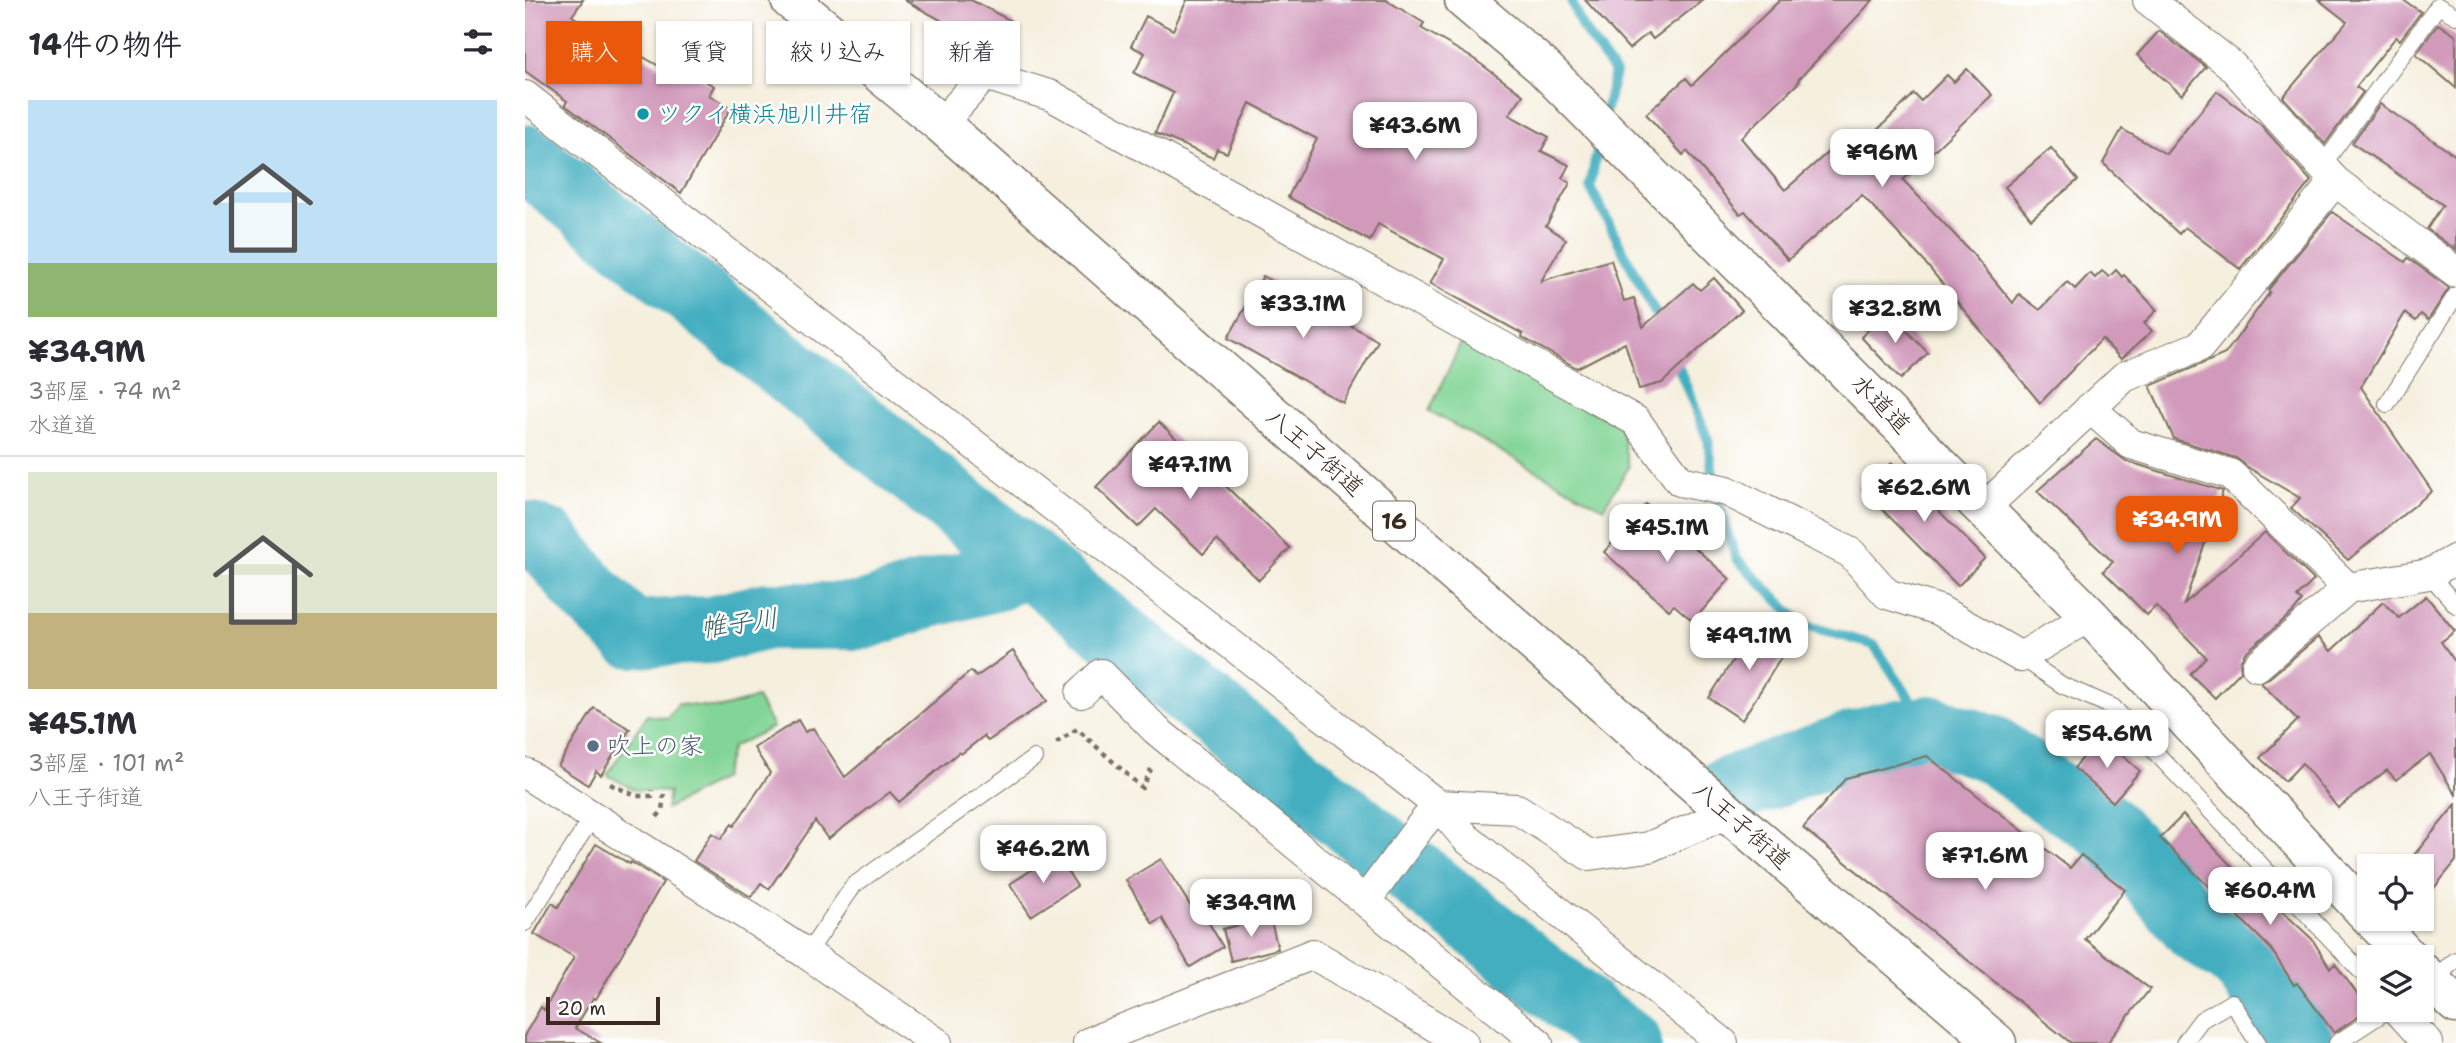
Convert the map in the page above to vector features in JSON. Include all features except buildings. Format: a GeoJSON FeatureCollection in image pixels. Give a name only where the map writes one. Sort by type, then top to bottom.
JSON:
{"type":"FeatureCollection","features":[{"type":"Feature","properties":{"kind":"main road","name":"八王子街道"},"geometry":{"type":"LineString","coordinates":[[790,0],[941,124],[1728,813],[1997,1043]]}},
{"type":"Feature","properties":{"kind":"main road","name":"水道道"},"geometry":{"type":"LineString","coordinates":[[1464,0],[1542,66],[1984,508],[2090,616],[2357,902]]}},
{"type":"Feature","properties":{"kind":"main road","name":"水道道"},"geometry":{"type":"LineString","coordinates":[[2386,931],[2401,945]]}},
{"type":"Feature","properties":{"kind":"street"},"geometry":{"type":"LineString","coordinates":[[2148,0],[2230,64],[2328,174],[2456,272]]}},
{"type":"Feature","properties":{"kind":"street"},"geometry":{"type":"LineString","coordinates":[[941,124],[985,75],[1052,96],[1636,421],[1680,481],[1727,491],[1851,553],[1887,594],[1939,610],[2021,657],[2090,616]]}},
{"type":"Feature","properties":{"kind":"street"},"geometry":{"type":"LineString","coordinates":[[525,96],[1438,805],[1466,838],[1723,1043]]}},
{"type":"Feature","properties":{"kind":"street"},"geometry":{"type":"LineString","coordinates":[[1984,508],[2124,377],[2200,346],[2328,174]]}},
{"type":"Feature","properties":{"kind":"street"},"geometry":{"type":"LineString","coordinates":[[2089,408],[2131,444],[2229,474],[2348,588]]}},
{"type":"Feature","properties":{"kind":"street"},"geometry":{"type":"LineString","coordinates":[[2257,666],[2348,588],[2429,574],[2456,559]]}},
{"type":"Feature","properties":{"kind":"street"},"geometry":{"type":"LineString","coordinates":[[1081,693],[1101,674],[1157,730],[1370,895],[1538,1043]]}},
{"type":"Feature","properties":{"kind":"street"},"geometry":{"type":"LineString","coordinates":[[525,773],[807,954],[937,1043]]}},
{"type":"Feature","properties":{"kind":"street"},"geometry":{"type":"LineString","coordinates":[[1438,805],[1517,808],[1589,855],[1649,847],[1728,813]]}},
{"type":"Feature","properties":{"kind":"street"},"geometry":{"type":"LineString","coordinates":[[1370,895],[1438,805]]}},
{"type":"Feature","properties":{"kind":"street"},"geometry":{"type":"LineString","coordinates":[[1088,1043],[1313,954],[1463,1043]]}},
{"type":"Feature","properties":{"kind":"street"},"geometry":{"type":"LineString","coordinates":[[2409,1022],[2428,1043]]}},
{"type":"Feature","properties":{"kind":"lane"},"geometry":{"type":"LineString","coordinates":[[2328,174],[2438,6],[2456,16]]}},
{"type":"Feature","properties":{"kind":"lane"},"geometry":{"type":"LineString","coordinates":[[2387,404],[2456,295]]}},
{"type":"Feature","properties":{"kind":"lane"},"geometry":{"type":"LineString","coordinates":[[2429,574],[2456,605]]}},
{"type":"Feature","properties":{"kind":"lane"},"geometry":{"type":"LineString","coordinates":[[2021,657],[2062,685],[2113,706],[2357,967]]}},
{"type":"Feature","properties":{"kind":"lane"},"geometry":{"type":"LineString","coordinates":[[807,954],[854,885],[1034,758]]}},
{"type":"Feature","properties":{"kind":"lane"},"geometry":{"type":"LineString","coordinates":[[525,923],[593,816]]}},
{"type":"Feature","properties":{"kind":"lane"},"geometry":{"type":"LineString","coordinates":[[2183,1043],[2201,1020],[2232,1002],[2258,1043]]}},
{"type":"Feature","properties":{"kind":"lane"},"geometry":{"type":"LineString","coordinates":[[2337,1043],[2369,1022]]}},
{"type":"Feature","properties":{"kind":"path"},"geometry":{"type":"LineString","coordinates":[[1034,758],[1077,729],[1142,788],[1151,769],[1143,760]]}},
{"type":"Feature","properties":{"kind":"path"},"geometry":{"type":"LineString","coordinates":[[662,811],[664,792]]}},
{"type":"Feature","properties":{"kind":"green space"},"geometry":{"type":"Polygon","coordinates":[[[1461,343],[1620,426],[1629,467],[1603,508],[1429,411],[1461,343]]]}},
{"type":"Feature","properties":{"kind":"green space"},"geometry":{"type":"Polygon","coordinates":[[[757,698],[773,727],[732,747],[722,779],[666,809],[669,792],[635,790],[607,775],[647,715],[667,718],[678,704],[722,708],[757,698]]]}},
{"type":"Feature","properties":{"kind":"waterway"},"geometry":{"type":"LineString","coordinates":[[1571,0],[1582,27],[1615,73],[1604,116]]}},
{"type":"Feature","properties":{"kind":"waterway"},"geometry":{"type":"LineString","coordinates":[[1600,135],[1590,187],[1663,328]]}},
{"type":"Feature","properties":{"kind":"waterway"},"geometry":{"type":"LineString","coordinates":[[525,158],[1628,1043]]}},
{"type":"Feature","properties":{"kind":"waterway"},"geometry":{"type":"LineString","coordinates":[[1674,356],[1708,440],[1717,499],[1736,558],[1802,624],[1874,645],[1930,729]]}},
{"type":"Feature","properties":{"kind":"waterway","name":"帷子川"},"geometry":{"type":"LineString","coordinates":[[525,535],[547,542],[590,594],[632,634],[711,630],[767,616],[863,616],[918,597],[997,577],[1026,559]]}},
{"type":"Feature","properties":{"kind":"waterway"},"geometry":{"type":"LineString","coordinates":[[1725,792],[1880,737],[1930,729],[1992,749],[2054,794],[2102,824],[2146,869],[2197,929],[2242,960],[2301,1043]]}},
{"type":"Feature","properties":{"kind":"place","name":"ツクイ横浜旭川井宿"},"geometry":{"type":"Point","coordinates":[643,114]}},
{"type":"Feature","properties":{"kind":"place","name":"吹上の家"},"geometry":{"type":"Point","coordinates":[593,746]}}]}
